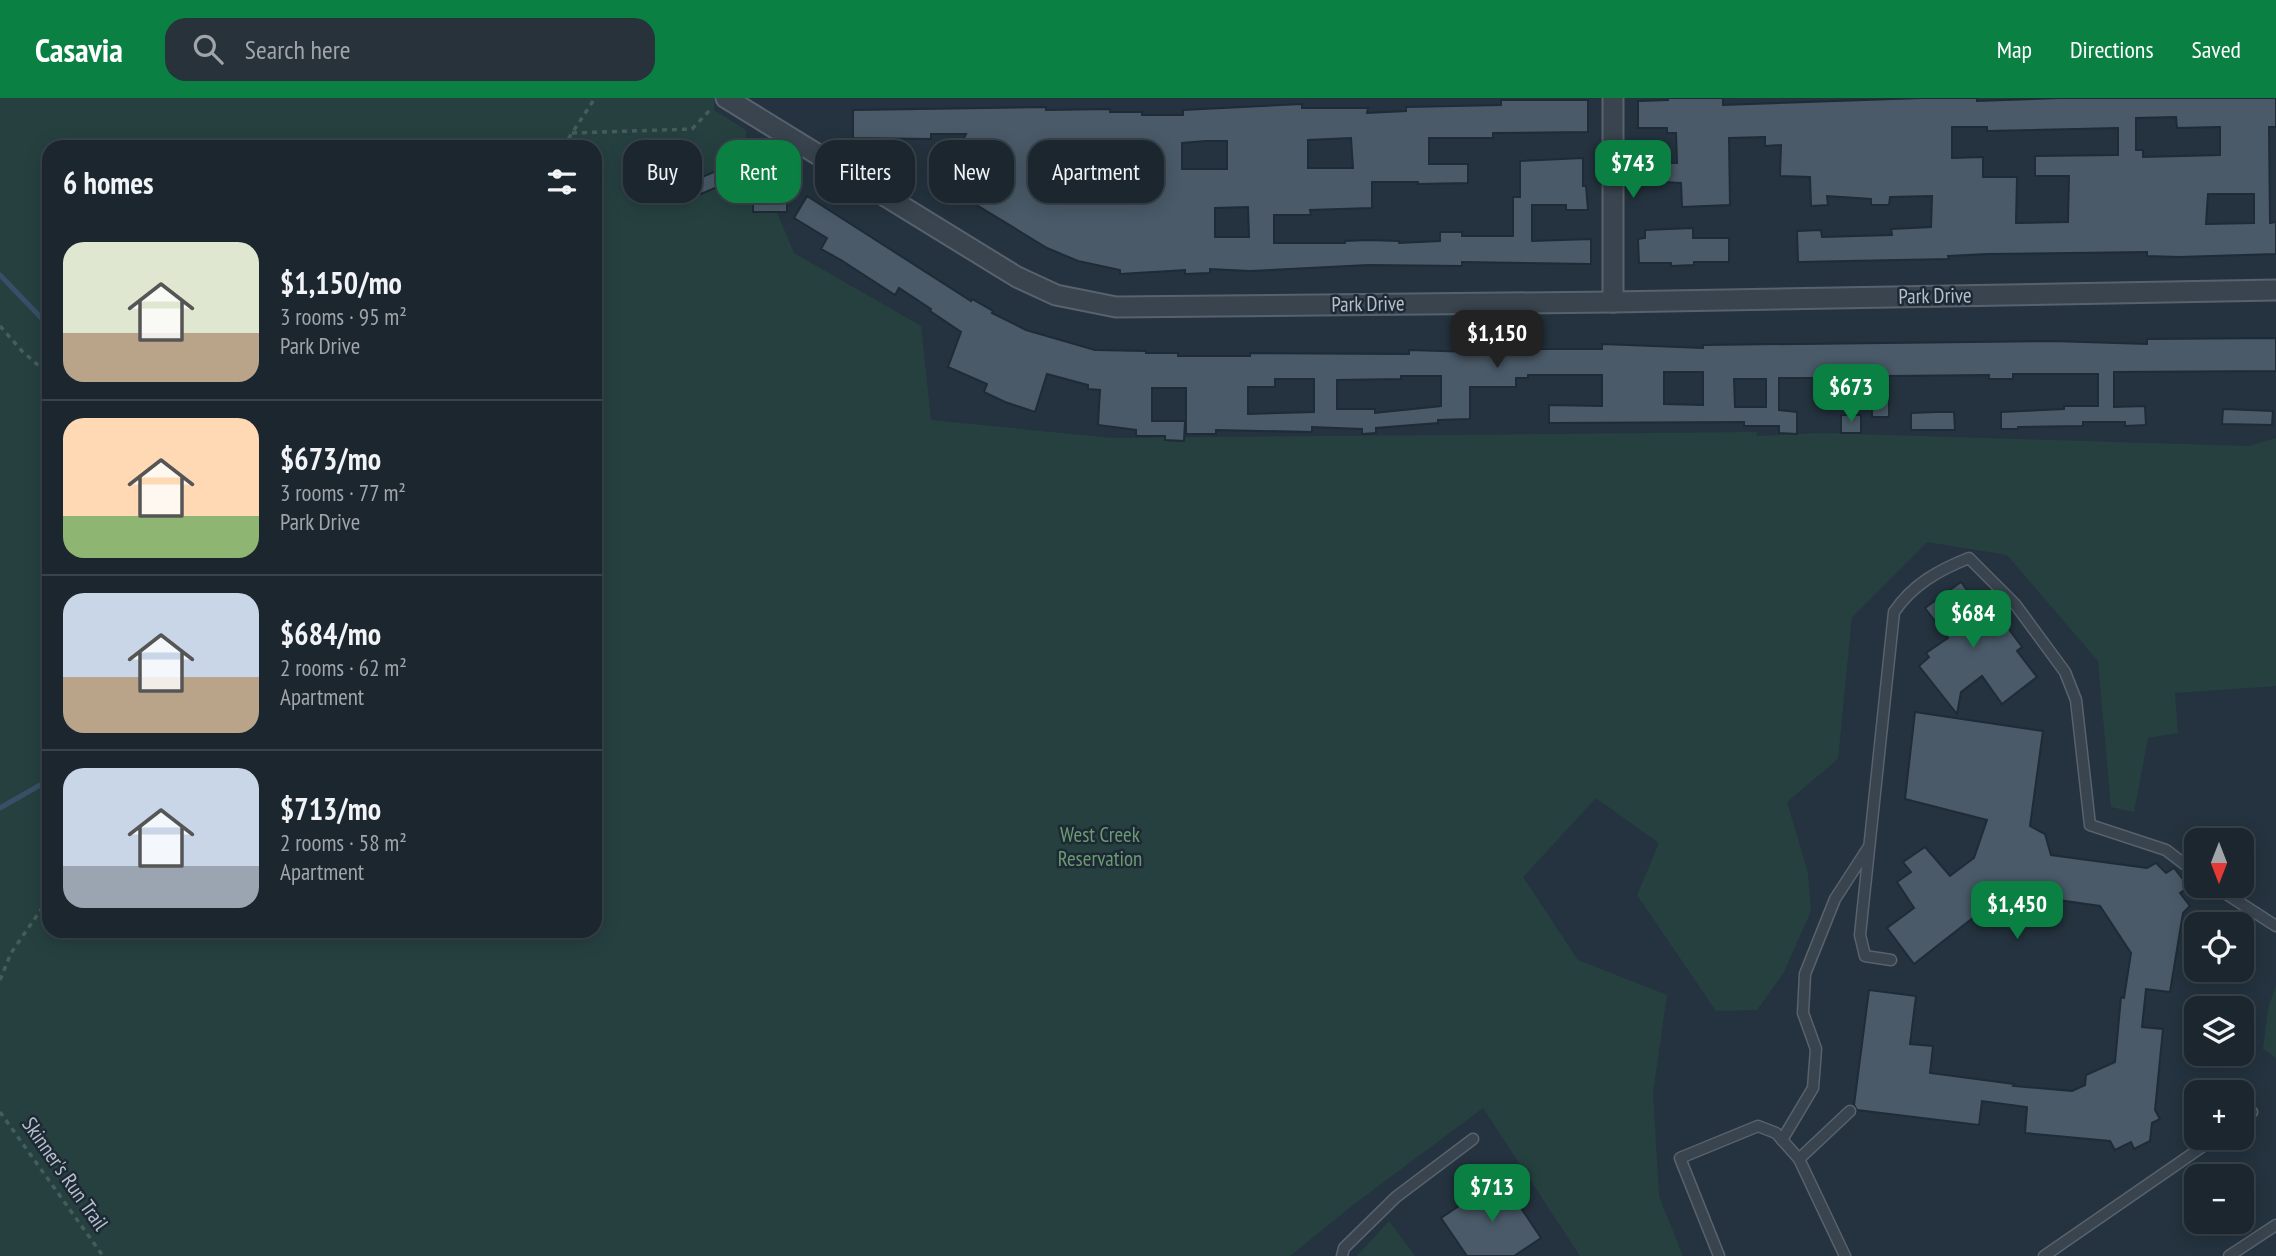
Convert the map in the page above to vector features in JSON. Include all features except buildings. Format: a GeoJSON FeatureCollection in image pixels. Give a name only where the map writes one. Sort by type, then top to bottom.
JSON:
{"type":"FeatureCollection","features":[{"type":"Feature","properties":{"kind":"street"},"geometry":{"type":"LineString","coordinates":[[1613,98],[1613,302]]}},
{"type":"Feature","properties":{"kind":"street","name":"Park Drive"},"geometry":{"type":"LineString","coordinates":[[718,104],[1017,277],[1056,295],[1116,307],[1613,302],[2276,290]]}},
{"type":"Feature","properties":{"kind":"lane"},"geometry":{"type":"LineString","coordinates":[[1891,960],[1865,956],[1860,935],[1894,611],[1906,594],[1941,570],[1969,558],[2015,604],[2065,672],[2076,700],[2090,825],[2166,850],[2184,864]]}},
{"type":"Feature","properties":{"kind":"lane"},"geometry":{"type":"LineString","coordinates":[[1782,1140],[1813,1088],[1816,1049],[1803,1013],[1805,974],[1835,899],[1870,845]]}},
{"type":"Feature","properties":{"kind":"lane"},"geometry":{"type":"LineString","coordinates":[[2233,898],[2276,926]]}},
{"type":"Feature","properties":{"kind":"lane"},"geometry":{"type":"LineString","coordinates":[[1798,1159],[1850,1111]]}},
{"type":"Feature","properties":{"kind":"lane"},"geometry":{"type":"LineString","coordinates":[[1719,1256],[1680,1158],[1758,1126],[1776,1133],[1798,1159],[1845,1256]]}},
{"type":"Feature","properties":{"kind":"lane"},"geometry":{"type":"LineString","coordinates":[[1342,1256],[1344,1248],[1395,1197],[1473,1139]]}},
{"type":"Feature","properties":{"kind":"lane"},"geometry":{"type":"LineString","coordinates":[[2044,1256],[2199,1150]]}},
{"type":"Feature","properties":{"kind":"lane"},"geometry":{"type":"LineString","coordinates":[[2229,1256],[2276,1225]]}},
{"type":"Feature","properties":{"kind":"path"},"geometry":{"type":"LineString","coordinates":[[568,140],[595,98]]}},
{"type":"Feature","properties":{"kind":"path"},"geometry":{"type":"LineString","coordinates":[[572,133],[692,129],[718,104]]}},
{"type":"Feature","properties":{"kind":"path"},"geometry":{"type":"LineString","coordinates":[[0,326],[42,369]]}},
{"type":"Feature","properties":{"kind":"path"},"geometry":{"type":"LineString","coordinates":[[0,980],[11,953],[42,908]]}},
{"type":"Feature","properties":{"kind":"path","name":"Skinner's Run Trail"},"geometry":{"type":"LineString","coordinates":[[0,1112],[103,1256]]}},
{"type":"Feature","properties":{"kind":"green space","name":"West Creek Reservation"},"geometry":{"type":"Polygon","coordinates":[[[0,98],[714,98],[714,110],[746,130],[746,140],[716,140],[716,203],[773,203],[794,253],[921,326],[931,420],[1113,438],[1757,432],[1756,436],[1822,433],[2249,446],[2276,438],[2276,686],[2175,693],[2178,733],[2148,738],[2134,812],[2111,807],[2098,661],[2007,555],[1927,542],[1852,617],[1838,759],[1787,802],[1808,873],[1811,911],[1784,972],[1757,1010],[1716,1011],[1637,895],[1659,843],[1596,798],[1523,877],[1578,960],[1667,995],[1653,1093],[1659,1196],[1683,1256],[1580,1256],[1483,1108],[1353,1205],[1290,1256],[0,1256],[0,98]]]}},
{"type":"Feature","properties":{"kind":"green space"},"geometry":{"type":"Polygon","coordinates":[[[2276,985],[2276,1058],[2263,1049],[2268,1009],[2276,985]]]}},
{"type":"Feature","properties":{"kind":"green space"},"geometry":{"type":"Polygon","coordinates":[[[1389,1221],[1415,1256],[1357,1256],[1389,1221]]]}},
{"type":"Feature","properties":{"kind":"waterway"},"geometry":{"type":"LineString","coordinates":[[0,275],[42,319]]}},
{"type":"Feature","properties":{"kind":"waterway"},"geometry":{"type":"LineString","coordinates":[[0,808],[42,784]]}}]}
